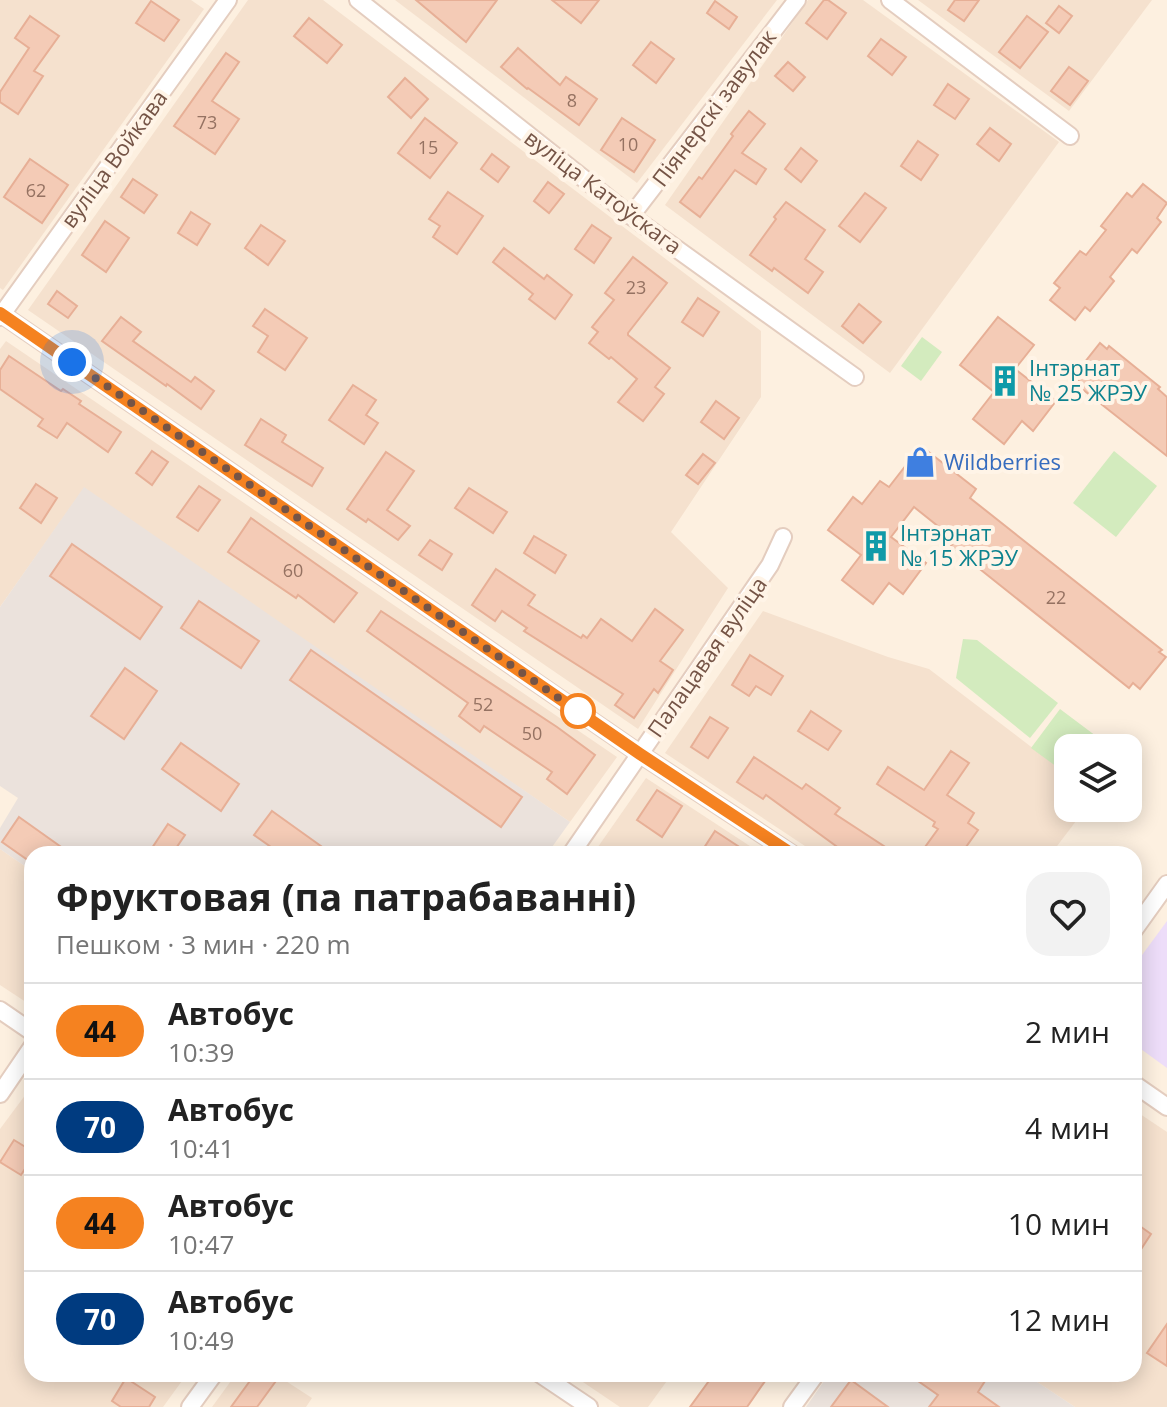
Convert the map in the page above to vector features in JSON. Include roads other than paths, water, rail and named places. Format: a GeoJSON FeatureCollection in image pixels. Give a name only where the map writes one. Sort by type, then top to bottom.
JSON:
{"type":"FeatureCollection","features":[{"type":"Feature","properties":{"kind":"street","name":"вуліца Войкава"},"geometry":{"type":"LineString","coordinates":[[1,315],[228,0]]}},
{"type":"Feature","properties":{"kind":"street","name":"вуліца Катоўскага"},"geometry":{"type":"LineString","coordinates":[[358,0],[631,216],[855,377]]}},
{"type":"Feature","properties":{"kind":"street","name":"Піянерскі завулак"},"geometry":{"type":"LineString","coordinates":[[631,216],[797,0]]}},
{"type":"Feature","properties":{"kind":"street"},"geometry":{"type":"LineString","coordinates":[[890,0],[1070,136]]}},
{"type":"Feature","properties":{"kind":"street"},"geometry":{"type":"LineString","coordinates":[[1,315],[640,754],[780,846]]}},
{"type":"Feature","properties":{"kind":"street","name":"Палацавая вуліца"},"geometry":{"type":"LineString","coordinates":[[577,846],[770,565],[783,537]]}},
{"type":"Feature","properties":{"kind":"street"},"geometry":{"type":"LineString","coordinates":[[1142,919],[1167,884]]}},
{"type":"Feature","properties":{"kind":"street"},"geometry":{"type":"LineString","coordinates":[[0,1010],[24,1026]]}},
{"type":"Feature","properties":{"kind":"street"},"geometry":{"type":"LineString","coordinates":[[0,1094],[24,1059]]}},
{"type":"Feature","properties":{"kind":"street"},"geometry":{"type":"LineString","coordinates":[[1142,1090],[1167,1107]]}},
{"type":"Feature","properties":{"kind":"street"},"geometry":{"type":"LineString","coordinates":[[190,1407],[208,1382]]}},
{"type":"Feature","properties":{"kind":"street"},"geometry":{"type":"LineString","coordinates":[[552,1382],[589,1407]]}},
{"type":"Feature","properties":{"kind":"street"},"geometry":{"type":"LineString","coordinates":[[792,1407],[810,1382]]}},
{"type":"Feature","properties":{"kind":"place","name":"Інтэрнат № 25 ЖРЭУ"},"geometry":{"type":"Point","coordinates":[1005,381]}},
{"type":"Feature","properties":{"kind":"place","name":"Wildberries"},"geometry":{"type":"Point","coordinates":[920,462]}},
{"type":"Feature","properties":{"kind":"place","name":"Інтэрнат № 15 ЖРЭУ"},"geometry":{"type":"Point","coordinates":[876,546]}}]}
